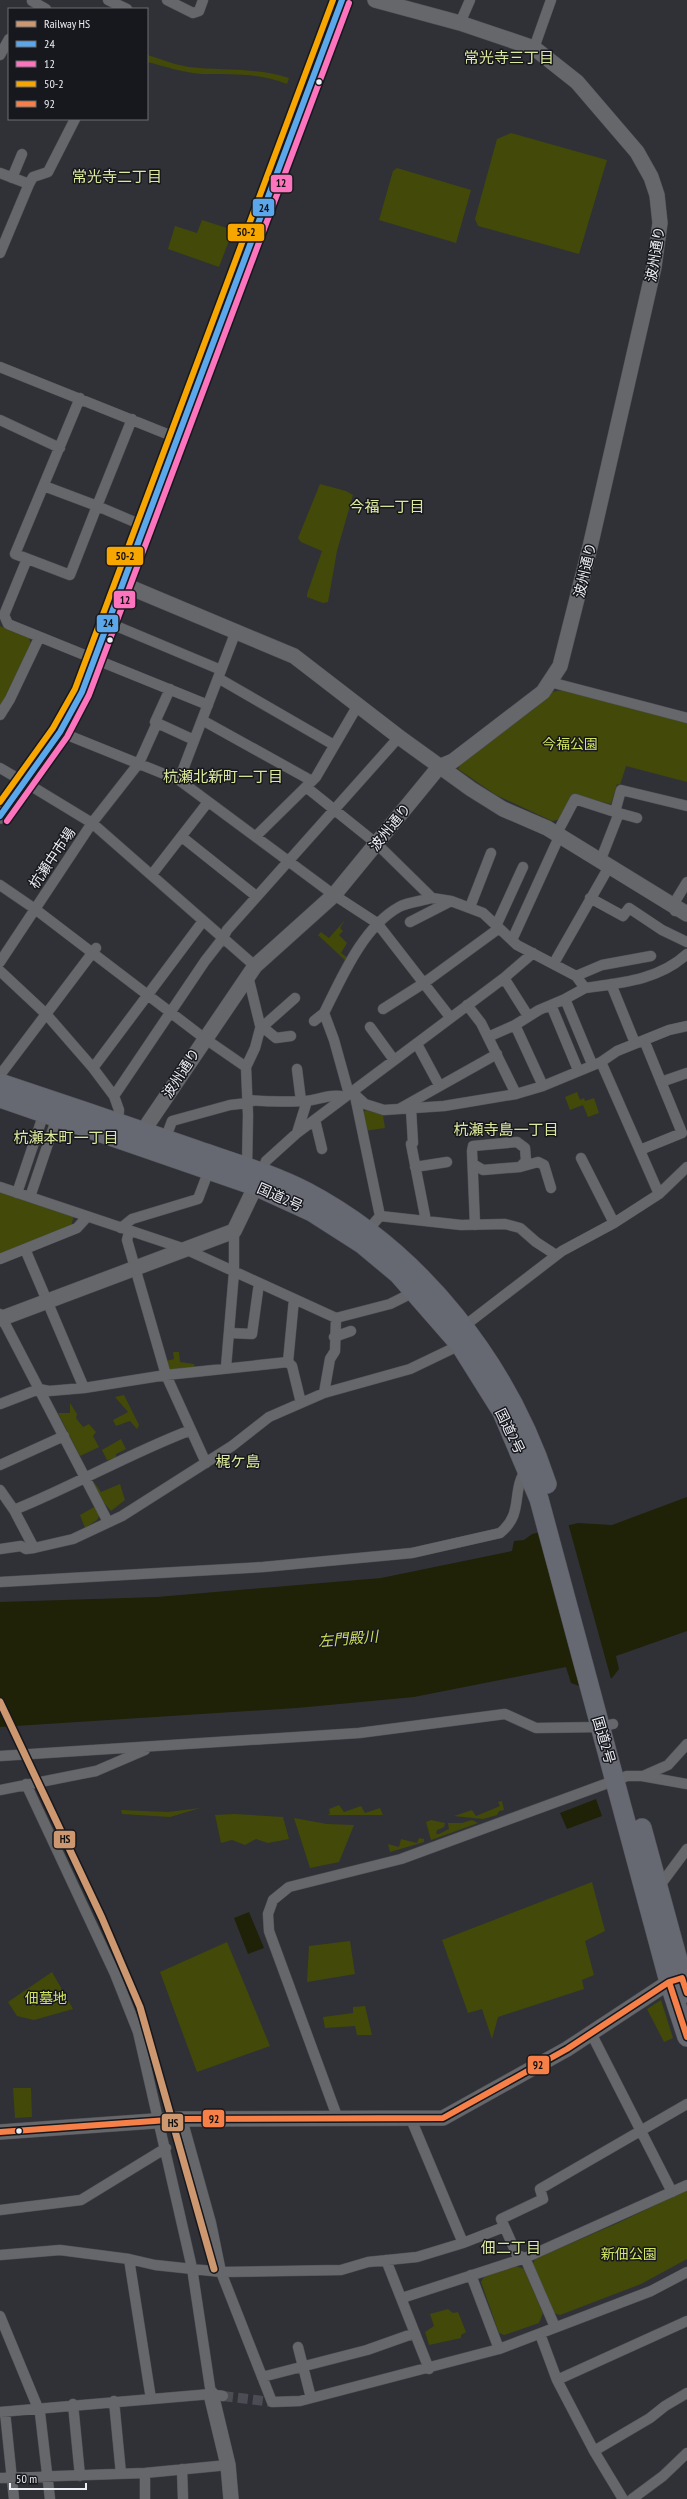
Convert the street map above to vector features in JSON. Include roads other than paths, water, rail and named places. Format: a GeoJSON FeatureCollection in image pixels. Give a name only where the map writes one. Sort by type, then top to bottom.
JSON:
{"type":"FeatureCollection","features":[{"type":"Feature","properties":{"kind":"highway","name":"国道2号"},"geometry":{"type":"LineString","coordinates":[[0,1083],[118,1122],[140,1138],[208,1170],[256,1176],[342,1230],[381,1259],[462,1336],[480,1348],[514,1406],[536,1455],[545,1498],[606,1726],[629,1777],[658,1888],[681,1982],[687,2037]]}},
{"type":"Feature","properties":{"kind":"highway","name":"国道2号"},"geometry":{"type":"LineString","coordinates":[[0,1098],[50,1115],[140,1138],[315,1197],[368,1230],[421,1278],[462,1336],[502,1412],[527,1468],[545,1498]]}},
{"type":"Feature","properties":{"kind":"highway","name":"国道2号"},"geometry":{"type":"LineString","coordinates":[[629,1777],[681,1982]]}},
{"type":"Feature","properties":{"kind":"street"},"geometry":{"type":"LineString","coordinates":[[108,0],[125,8]]}},
{"type":"Feature","properties":{"kind":"street"},"geometry":{"type":"LineString","coordinates":[[167,0],[193,13],[199,11],[203,0]]}},
{"type":"Feature","properties":{"kind":"street"},"geometry":{"type":"LineString","coordinates":[[0,816],[30,785],[82,692],[342,0]]}},
{"type":"Feature","properties":{"kind":"street","name":"波州通り"},"geometry":{"type":"LineString","coordinates":[[140,1138],[204,1038],[251,971],[334,895],[439,767],[453,761],[543,692],[560,666],[566,650],[654,267],[660,223],[654,186],[637,152],[576,82],[534,48],[460,23],[375,0]]}},
{"type":"Feature","properties":{"kind":"street"},"geometry":{"type":"LineString","coordinates":[[460,23],[470,0]]}},
{"type":"Feature","properties":{"kind":"street"},"geometry":{"type":"LineString","coordinates":[[534,48],[551,0]]}},
{"type":"Feature","properties":{"kind":"street"},"geometry":{"type":"LineString","coordinates":[[31,3],[44,8]]}},
{"type":"Feature","properties":{"kind":"street"},"geometry":{"type":"LineString","coordinates":[[1,52],[8,41]]}},
{"type":"Feature","properties":{"kind":"street"},"geometry":{"type":"LineString","coordinates":[[0,253],[29,184],[33,177],[48,172],[74,120]]}},
{"type":"Feature","properties":{"kind":"street"},"geometry":{"type":"LineString","coordinates":[[12,178],[22,154]]}},
{"type":"Feature","properties":{"kind":"street"},"geometry":{"type":"LineString","coordinates":[[0,173],[29,184]]}},
{"type":"Feature","properties":{"kind":"street"},"geometry":{"type":"LineString","coordinates":[[0,367],[177,438]]}},
{"type":"Feature","properties":{"kind":"street"},"geometry":{"type":"LineString","coordinates":[[80,398],[15,554],[70,574],[132,419]]}},
{"type":"Feature","properties":{"kind":"street"},"geometry":{"type":"LineString","coordinates":[[0,420],[60,448]]}},
{"type":"Feature","properties":{"kind":"street"},"geometry":{"type":"LineString","coordinates":[[44,486],[144,526]]}},
{"type":"Feature","properties":{"kind":"street"},"geometry":{"type":"LineString","coordinates":[[28,559],[4,615],[8,624],[208,705]]}},
{"type":"Feature","properties":{"kind":"street"},"geometry":{"type":"LineString","coordinates":[[122,584],[294,656],[439,767],[503,809],[547,828],[557,836],[605,862],[679,910],[687,882]]}},
{"type":"Feature","properties":{"kind":"street"},"geometry":{"type":"LineString","coordinates":[[109,623],[220,674],[334,745]]}},
{"type":"Feature","properties":{"kind":"street"},"geometry":{"type":"LineString","coordinates":[[180,780],[236,632]]}},
{"type":"Feature","properties":{"kind":"street"},"geometry":{"type":"LineString","coordinates":[[0,715],[10,700],[40,638]]}},
{"type":"Feature","properties":{"kind":"street"},"geometry":{"type":"LineString","coordinates":[[550,682],[687,718]]}},
{"type":"Feature","properties":{"kind":"street"},"geometry":{"type":"LineString","coordinates":[[92,823],[139,763],[170,689]]}},
{"type":"Feature","properties":{"kind":"street"},"geometry":{"type":"LineString","coordinates":[[256,836],[309,784],[358,706]]}},
{"type":"Feature","properties":{"kind":"street"},"geometry":{"type":"LineString","coordinates":[[202,720],[309,784],[335,809],[377,844],[432,898]]}},
{"type":"Feature","properties":{"kind":"street"},"geometry":{"type":"LineString","coordinates":[[156,723],[194,740]]}},
{"type":"Feature","properties":{"kind":"street"},"geometry":{"type":"LineString","coordinates":[[60,732],[180,780],[334,895],[377,923],[450,1018]]}},
{"type":"Feature","properties":{"kind":"street"},"geometry":{"type":"LineString","coordinates":[[114,1096],[170,1012],[224,938],[226,930],[399,737]]}},
{"type":"Feature","properties":{"kind":"street","name":"杭瀬中市場"},"geometry":{"type":"LineString","coordinates":[[0,768],[92,823],[224,938],[251,971]]}},
{"type":"Feature","properties":{"kind":"street"},"geometry":{"type":"LineString","coordinates":[[554,963],[590,898],[605,862],[621,790],[687,806]]}},
{"type":"Feature","properties":{"kind":"street"},"geometry":{"type":"LineString","coordinates":[[512,940],[557,836],[575,799],[637,818]]}},
{"type":"Feature","properties":{"kind":"street"},"geometry":{"type":"LineString","coordinates":[[149,872],[182,838],[208,802]]}},
{"type":"Feature","properties":{"kind":"street","name":"杭瀬中市場"},"geometry":{"type":"LineString","coordinates":[[0,962],[92,823]]}},
{"type":"Feature","properties":{"kind":"street"},"geometry":{"type":"LineString","coordinates":[[182,838],[256,896]]}},
{"type":"Feature","properties":{"kind":"street"},"geometry":{"type":"LineString","coordinates":[[470,907],[491,853]]}},
{"type":"Feature","properties":{"kind":"street"},"geometry":{"type":"LineString","coordinates":[[383,1009],[424,983],[497,928],[522,866]]}},
{"type":"Feature","properties":{"kind":"street"},"geometry":{"type":"LineString","coordinates":[[0,885],[94,950],[106,963],[147,995],[204,1038],[246,1067]]}},
{"type":"Feature","properties":{"kind":"street"},"geometry":{"type":"LineString","coordinates":[[314,1021],[324,1013],[352,961],[377,923],[400,906],[432,898],[451,900],[483,913],[497,928],[512,940],[576,976],[585,988]]}},
{"type":"Feature","properties":{"kind":"street"},"geometry":{"type":"LineString","coordinates":[[590,898],[623,916],[629,908],[662,930],[687,942]]}},
{"type":"Feature","properties":{"kind":"street"},"geometry":{"type":"LineString","coordinates":[[410,922],[451,900]]}},
{"type":"Feature","properties":{"kind":"street"},"geometry":{"type":"LineString","coordinates":[[93,1068],[203,921]]}},
{"type":"Feature","properties":{"kind":"street"},"geometry":{"type":"LineString","coordinates":[[0,1075],[94,950]]}},
{"type":"Feature","properties":{"kind":"street"},"geometry":{"type":"LineString","coordinates":[[226,1367],[234,1272],[234,1231],[256,1176],[266,1161],[297,1133],[350,1095],[394,1060],[504,978],[533,953]]}},
{"type":"Feature","properties":{"kind":"street"},"geometry":{"type":"LineString","coordinates":[[488,1037],[515,1025],[528,1016],[585,988],[640,980],[679,962],[687,954]]}},
{"type":"Feature","properties":{"kind":"street"},"geometry":{"type":"LineString","coordinates":[[576,976],[602,965],[651,956]]}},
{"type":"Feature","properties":{"kind":"street"},"geometry":{"type":"LineString","coordinates":[[0,971],[46,1014],[93,1068],[114,1096],[119,1110],[118,1122]]}},
{"type":"Feature","properties":{"kind":"street"},"geometry":{"type":"LineString","coordinates":[[251,971],[257,1019],[262,1028],[276,1038],[291,1036]]}},
{"type":"Feature","properties":{"kind":"street"},"geometry":{"type":"LineString","coordinates":[[504,978],[528,1016]]}},
{"type":"Feature","properties":{"kind":"street"},"geometry":{"type":"LineString","coordinates":[[611,984],[661,1082],[682,1133],[640,1150]]}},
{"type":"Feature","properties":{"kind":"street"},"geometry":{"type":"LineString","coordinates":[[256,1176],[248,1102],[246,1067],[262,1028],[295,998]]}},
{"type":"Feature","properties":{"kind":"street"},"geometry":{"type":"LineString","coordinates":[[565,999],[640,1150],[659,1194]]}},
{"type":"Feature","properties":{"kind":"street"},"geometry":{"type":"LineString","coordinates":[[467,1005],[488,1037],[516,1094]]}},
{"type":"Feature","properties":{"kind":"street"},"geometry":{"type":"LineString","coordinates":[[551,1005],[578,1070]]}},
{"type":"Feature","properties":{"kind":"street"},"geometry":{"type":"LineString","coordinates":[[324,1013],[334,1040],[350,1095],[380,1216]]}},
{"type":"Feature","properties":{"kind":"street"},"geometry":{"type":"LineString","coordinates":[[515,1025],[543,1086]]}},
{"type":"Feature","properties":{"kind":"street"},"geometry":{"type":"LineString","coordinates":[[168,1128],[172,1121],[230,1105],[248,1102],[266,1103],[304,1101],[335,1094],[350,1095],[365,1104],[378,1108],[411,1109],[516,1094],[543,1086],[597,1063],[617,1051],[640,1041],[669,1030],[687,1026]]}},
{"type":"Feature","properties":{"kind":"street"},"geometry":{"type":"LineString","coordinates":[[370,1027],[394,1060]]}},
{"type":"Feature","properties":{"kind":"street"},"geometry":{"type":"LineString","coordinates":[[417,1044],[440,1085]]}},
{"type":"Feature","properties":{"kind":"street"},"geometry":{"type":"LineString","coordinates":[[398,1109],[497,1054]]}},
{"type":"Feature","properties":{"kind":"street"},"geometry":{"type":"LineString","coordinates":[[297,1069],[304,1101],[297,1133]]}},
{"type":"Feature","properties":{"kind":"street"},"geometry":{"type":"LineString","coordinates":[[661,1082],[687,1073]]}},
{"type":"Feature","properties":{"kind":"street"},"geometry":{"type":"LineString","coordinates":[[411,1109],[413,1143],[411,1144],[426,1221]]}},
{"type":"Feature","properties":{"kind":"street"},"geometry":{"type":"LineString","coordinates":[[17,1193],[50,1115]]}},
{"type":"Feature","properties":{"kind":"street"},"geometry":{"type":"LineString","coordinates":[[30,1197],[50,1115]]}},
{"type":"Feature","properties":{"kind":"street"},"geometry":{"type":"LineString","coordinates":[[314,1120],[322,1149]]}},
{"type":"Feature","properties":{"kind":"street"},"geometry":{"type":"LineString","coordinates":[[475,1225],[473,1146],[517,1142],[525,1148],[526,1161],[520,1167]]}},
{"type":"Feature","properties":{"kind":"street"},"geometry":{"type":"LineString","coordinates":[[581,1158],[585,1178],[614,1222]]}},
{"type":"Feature","properties":{"kind":"street"},"geometry":{"type":"LineString","coordinates":[[415,1167],[447,1162]]}},
{"type":"Feature","properties":{"kind":"street"},"geometry":{"type":"LineString","coordinates":[[473,1164],[483,1170],[520,1167],[538,1162],[544,1165],[551,1188]]}},
{"type":"Feature","properties":{"kind":"street"},"geometry":{"type":"LineString","coordinates":[[0,1555],[73,1539],[108,1522],[206,1462],[269,1417],[324,1393],[410,1369],[462,1336],[556,1255],[659,1194],[687,1167]]}},
{"type":"Feature","properties":{"kind":"street"},"geometry":{"type":"LineString","coordinates":[[206,1462],[176,1400],[166,1375],[125,1230],[132,1219],[198,1199],[208,1170]]}},
{"type":"Feature","properties":{"kind":"street"},"geometry":{"type":"LineString","coordinates":[[0,1187],[185,1249],[336,1318],[390,1304],[414,1292]]}},
{"type":"Feature","properties":{"kind":"street"},"geometry":{"type":"LineString","coordinates":[[380,1216],[475,1225],[505,1224],[520,1228],[536,1242],[556,1255]]}},
{"type":"Feature","properties":{"kind":"street"},"geometry":{"type":"LineString","coordinates":[[368,1230],[380,1216]]}},
{"type":"Feature","properties":{"kind":"street"},"geometry":{"type":"LineString","coordinates":[[0,1259],[77,1228],[87,1217]]}},
{"type":"Feature","properties":{"kind":"street"},"geometry":{"type":"LineString","coordinates":[[108,1522],[1,1317],[48,1301],[234,1231]]}},
{"type":"Feature","properties":{"kind":"street"},"geometry":{"type":"LineString","coordinates":[[25,1249],[84,1388]]}},
{"type":"Feature","properties":{"kind":"street"},"geometry":{"type":"LineString","coordinates":[[229,1333],[252,1334],[259,1283]]}},
{"type":"Feature","properties":{"kind":"street"},"geometry":{"type":"LineString","coordinates":[[294,1298],[288,1362],[292,1366],[301,1403]]}},
{"type":"Feature","properties":{"kind":"street"},"geometry":{"type":"LineString","coordinates":[[324,1393],[330,1359],[335,1350],[334,1337],[336,1318]]}},
{"type":"Feature","properties":{"kind":"street"},"geometry":{"type":"LineString","coordinates":[[334,1337],[351,1331]]}},
{"type":"Feature","properties":{"kind":"street"},"geometry":{"type":"LineString","coordinates":[[0,1404],[39,1389],[49,1391],[84,1388],[226,1367],[288,1362]]}},
{"type":"Feature","properties":{"kind":"street"},"geometry":{"type":"LineString","coordinates":[[14,1510],[59,1492],[85,1477],[191,1430]]}},
{"type":"Feature","properties":{"kind":"street"},"geometry":{"type":"LineString","coordinates":[[0,1465],[64,1436]]}},
{"type":"Feature","properties":{"kind":"street"},"geometry":{"type":"LineString","coordinates":[[0,1582],[263,1568],[412,1553],[500,1533],[508,1526],[515,1516],[520,1477],[527,1468]]}},
{"type":"Feature","properties":{"kind":"street"},"geometry":{"type":"LineString","coordinates":[[0,1490],[14,1510],[30,1548]]}},
{"type":"Feature","properties":{"kind":"street"},"geometry":{"type":"LineString","coordinates":[[0,1549],[21,1546],[30,1548]]}},
{"type":"Feature","properties":{"kind":"street"},"geometry":{"type":"LineString","coordinates":[[0,1756],[359,1733],[505,1714],[536,1728],[606,1726]]}},
{"type":"Feature","properties":{"kind":"street"},"geometry":{"type":"LineString","coordinates":[[338,2119],[269,1931],[268,1914],[273,1900],[289,1887],[312,1880],[401,1859],[629,1777],[668,1765],[687,1744]]}},
{"type":"Feature","properties":{"kind":"street"},"geometry":{"type":"LineString","coordinates":[[0,1790],[96,1771],[152,1747]]}},
{"type":"Feature","properties":{"kind":"street"},"geometry":{"type":"LineString","coordinates":[[629,1777],[687,1784]]}},
{"type":"Feature","properties":{"kind":"street"},"geometry":{"type":"LineString","coordinates":[[26,1784],[121,1988],[138,2032],[160,2121],[192,2268],[217,2395],[228,2465],[231,2499]]}},
{"type":"Feature","properties":{"kind":"street"},"geometry":{"type":"LineString","coordinates":[[658,1888],[686,1851]]}},
{"type":"Feature","properties":{"kind":"street"},"geometry":{"type":"LineString","coordinates":[[0,2132],[182,2119],[411,2120],[449,2117],[681,1982]]}},
{"type":"Feature","properties":{"kind":"street"},"geometry":{"type":"LineString","coordinates":[[591,2033],[672,2192]]}},
{"type":"Feature","properties":{"kind":"street"},"geometry":{"type":"LineString","coordinates":[[555,2327],[525,2258],[517,2255],[501,2219],[543,2199],[540,2189],[687,2104]]}},
{"type":"Feature","properties":{"kind":"street"},"geometry":{"type":"LineString","coordinates":[[182,2119],[211,2223],[221,2272],[272,2402],[300,2401],[428,2369],[499,2349],[651,2292],[687,2272]]}},
{"type":"Feature","properties":{"kind":"street"},"geometry":{"type":"LineString","coordinates":[[411,2120],[463,2243]]}},
{"type":"Feature","properties":{"kind":"street"},"geometry":{"type":"LineString","coordinates":[[0,2210],[81,2200],[166,2148]]}},
{"type":"Feature","properties":{"kind":"street"},"geometry":{"type":"LineString","coordinates":[[402,2298],[525,2258],[687,2185]]}},
{"type":"Feature","properties":{"kind":"street"},"geometry":{"type":"LineString","coordinates":[[0,2254],[60,2250],[129,2259],[155,2265],[221,2272],[341,2270],[368,2262],[417,2257],[463,2243],[504,2227]]}},
{"type":"Feature","properties":{"kind":"street"},"geometry":{"type":"LineString","coordinates":[[129,2259],[152,2399]]}},
{"type":"Feature","properties":{"kind":"street"},"geometry":{"type":"LineString","coordinates":[[386,2260],[402,2298],[428,2369]]}},
{"type":"Feature","properties":{"kind":"street"},"geometry":{"type":"LineString","coordinates":[[472,2275],[499,2349]]}},
{"type":"Feature","properties":{"kind":"street"},"geometry":{"type":"LineString","coordinates":[[0,2316],[40,2413],[46,2478],[50,2499]]}},
{"type":"Feature","properties":{"kind":"street"},"geometry":{"type":"LineString","coordinates":[[556,2380],[687,2321]]}},
{"type":"Feature","properties":{"kind":"street"},"geometry":{"type":"LineString","coordinates":[[262,2377],[303,2365],[367,2350],[415,2333]]}},
{"type":"Feature","properties":{"kind":"street"},"geometry":{"type":"LineString","coordinates":[[540,2334],[556,2380],[594,2451],[623,2499]]}},
{"type":"Feature","properties":{"kind":"street"},"geometry":{"type":"LineString","coordinates":[[298,2346],[311,2398]]}},
{"type":"Feature","properties":{"kind":"street"},"geometry":{"type":"LineString","coordinates":[[594,2451],[650,2418],[665,2406],[687,2393]]}},
{"type":"Feature","properties":{"kind":"street"},"geometry":{"type":"LineString","coordinates":[[14,2499],[2,2412],[73,2404],[217,2395]]}},
{"type":"Feature","properties":{"kind":"street"},"geometry":{"type":"LineString","coordinates":[[114,2401],[121,2474]]}},
{"type":"Feature","properties":{"kind":"street"},"geometry":{"type":"LineString","coordinates":[[73,2404],[80,2476]]}},
{"type":"Feature","properties":{"kind":"street"},"geometry":{"type":"LineString","coordinates":[[632,2499],[663,2476],[687,2453]]}},
{"type":"Feature","properties":{"kind":"street"},"geometry":{"type":"LineString","coordinates":[[0,2478],[46,2478],[145,2473],[228,2465]]}},
{"type":"Feature","properties":{"kind":"street"},"geometry":{"type":"LineString","coordinates":[[182,2469],[183,2499]]}},
{"type":"Feature","properties":{"kind":"street"},"geometry":{"type":"LineString","coordinates":[[145,2473],[145,2499]]}},
{"type":"Feature","properties":{"kind":"water","name":"左門殿川"},"geometry":{"type":"Polygon","coordinates":[[[687,1497],[687,1631],[616,1656],[619,1669],[612,1678],[579,1686],[571,1683],[566,1667],[414,1697],[297,1708],[0,1727],[0,1602],[157,1597],[381,1578],[512,1551],[514,1541],[524,1540],[532,1534],[578,1523],[612,1525],[687,1497]]]}},
{"type":"Feature","properties":{"kind":"water"},"geometry":{"type":"Polygon","coordinates":[[[596,1799],[602,1816],[567,1829],[560,1813],[596,1799]]]}},
{"type":"Feature","properties":{"kind":"water"},"geometry":{"type":"Polygon","coordinates":[[[249,1912],[264,1948],[248,1954],[234,1918],[249,1912]]]}},
{"type":"Feature","properties":{"kind":"tunnel"},"geometry":{"type":"LineString","coordinates":[[223,2396],[272,2402]]}},
{"type":"Feature","properties":{"kind":"rail line","name":"HS"},"geometry":{"type":"LineString","coordinates":[[0,1702],[102,1918],[140,2007],[214,2269]]}},
{"type":"Feature","properties":{"kind":"district","name":"常光寺三丁目"},"geometry":{"type":"Point","coordinates":[509,58]}},
{"type":"Feature","properties":{"kind":"district","name":"常光寺二丁目"},"geometry":{"type":"Point","coordinates":[117,177]}},
{"type":"Feature","properties":{"kind":"district","name":"今福一丁目"},"geometry":{"type":"Point","coordinates":[387,507]}},
{"type":"Feature","properties":{"kind":"district","name":"杭瀬北新町一丁目"},"geometry":{"type":"Point","coordinates":[223,777]}},
{"type":"Feature","properties":{"kind":"district","name":"杭瀬寺島一丁目"},"geometry":{"type":"Point","coordinates":[506,1130]}},
{"type":"Feature","properties":{"kind":"district","name":"杭瀬本町一丁目"},"geometry":{"type":"Point","coordinates":[66,1138]}},
{"type":"Feature","properties":{"kind":"district","name":"梶ケ島"},"geometry":{"type":"Point","coordinates":[238,1462]}},
{"type":"Feature","properties":{"kind":"district","name":"佃二丁目"},"geometry":{"type":"Point","coordinates":[511,2248]}},
{"type":"Feature","properties":{"kind":"park label","name":"今福公園"},"geometry":{"type":"Point","coordinates":[570,744]}},
{"type":"Feature","properties":{"kind":"park label","name":"佃墓地"},"geometry":{"type":"Point","coordinates":[46,1998]}},
{"type":"Feature","properties":{"kind":"park label","name":"新佃公園"},"geometry":{"type":"Point","coordinates":[629,2254]}}]}
